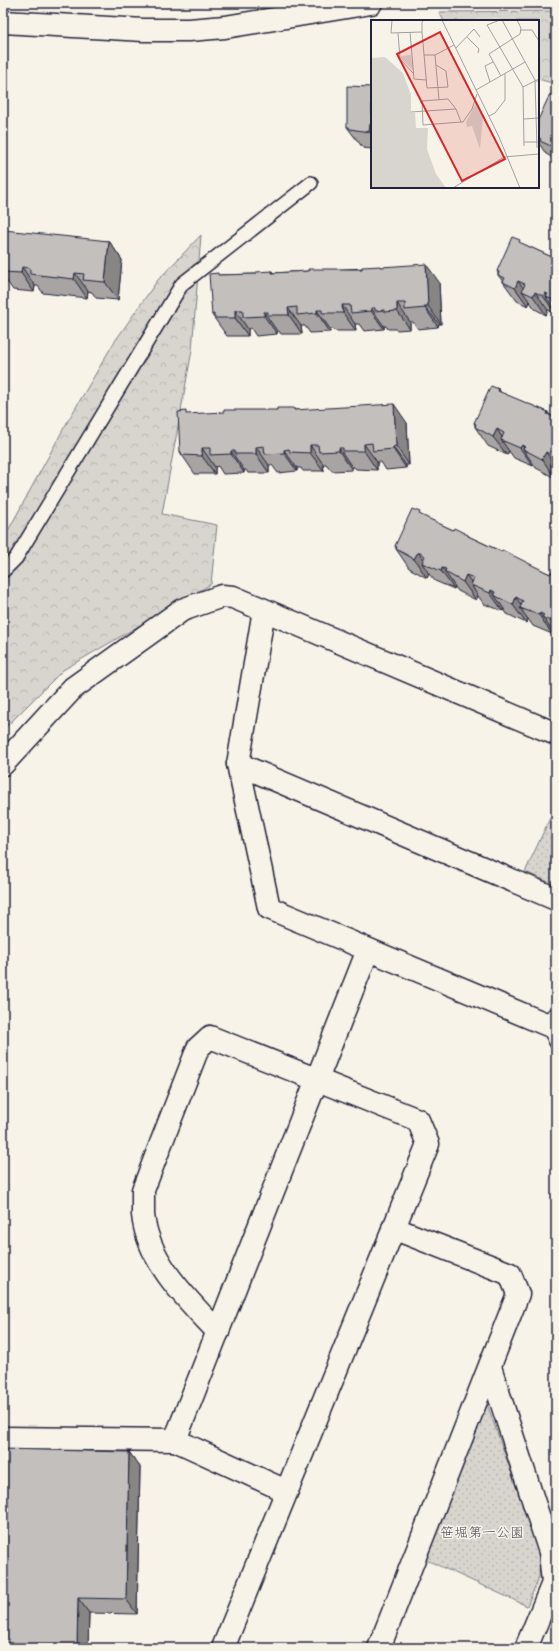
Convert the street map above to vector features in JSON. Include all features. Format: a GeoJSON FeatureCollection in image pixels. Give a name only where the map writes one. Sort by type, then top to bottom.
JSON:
{"type":"FeatureCollection","features":[{"type":"Feature","properties":{"kind":"street"},"geometry":{"type":"LineString","coordinates":[[3,22],[144,30],[189,30],[225,27],[371,3]]}},
{"type":"Feature","properties":{"kind":"street"},"geometry":{"type":"LineString","coordinates":[[3,764],[73,688],[182,610],[222,596],[233,597],[556,734]]}},
{"type":"Feature","properties":{"kind":"street"},"geometry":{"type":"LineString","coordinates":[[264,610],[238,764],[269,908],[553,1029]]}},
{"type":"Feature","properties":{"kind":"street"},"geometry":{"type":"LineString","coordinates":[[238,764],[556,899]]}},
{"type":"Feature","properties":{"kind":"street"},"geometry":{"type":"LineString","coordinates":[[175,1440],[368,950]]}},
{"type":"Feature","properties":{"kind":"street"},"geometry":{"type":"LineString","coordinates":[[218,1332],[160,1264],[148,1238],[143,1216],[143,1190],[198,1048],[210,1037],[418,1120],[428,1144],[223,1648]]}},
{"type":"Feature","properties":{"kind":"street"},"geometry":{"type":"LineString","coordinates":[[379,1648],[518,1294],[510,1274],[394,1228]]}},
{"type":"Feature","properties":{"kind":"street"},"geometry":{"type":"LineString","coordinates":[[490,1367],[550,1552],[553,1583],[526,1648]]}},
{"type":"Feature","properties":{"kind":"street"},"geometry":{"type":"LineString","coordinates":[[3,1438],[175,1440],[286,1491]]}},
{"type":"Feature","properties":{"kind":"lane"},"geometry":{"type":"LineString","coordinates":[[3,571],[16,558],[182,284],[311,183]]}},
{"type":"Feature","properties":{"kind":"shaded area"},"geometry":{"type":"Polygon","coordinates":[[[74,3],[231,3],[181,9],[74,3]]]}},
{"type":"Feature","properties":{"kind":"green space"},"geometry":{"type":"Polygon","coordinates":[[[556,11],[556,84],[539,79],[539,20],[443,20],[439,12],[556,11]]]}},
{"type":"Feature","properties":{"kind":"green space"},"geometry":{"type":"Polygon","coordinates":[[[201,235],[192,350],[162,514],[217,525],[211,584],[63,670],[3,730],[3,540],[65,426],[113,344],[157,281],[201,235]]]}},
{"type":"Feature","properties":{"kind":"green space"},"geometry":{"type":"Polygon","coordinates":[[[550,818],[556,821],[556,885],[525,872],[550,818]]]}},
{"type":"Feature","properties":{"kind":"green space","name":"笹堀第一公園"},"geometry":{"type":"Polygon","coordinates":[[[485,1398],[540,1554],[539,1577],[527,1606],[422,1558],[485,1398]]]}},
{"type":"Feature","properties":{"kind":"building"},"geometry":{"type":"Polygon","coordinates":[[[347,86],[371,87],[371,124],[369,132],[350,129],[347,127],[347,86]]]}},
{"type":"Feature","properties":{"kind":"building"},"geometry":{"type":"Polygon","coordinates":[[[550,94],[556,97],[556,139],[554,138],[551,146],[540,141],[539,118],[550,94]]]}},
{"type":"Feature","properties":{"kind":"building"},"geometry":{"type":"Polygon","coordinates":[[[4,230],[109,241],[105,282],[83,280],[84,274],[75,273],[74,279],[30,274],[30,268],[22,267],[21,273],[3,272],[4,230]]]}},
{"type":"Feature","properties":{"kind":"building"},"geometry":{"type":"Polygon","coordinates":[[[512,237],[520,240],[519,242],[554,258],[555,256],[556,257],[556,307],[552,305],[554,300],[546,297],[548,294],[545,293],[543,296],[535,292],[533,296],[522,291],[525,284],[518,281],[515,288],[503,282],[505,278],[498,275],[499,272],[497,271],[512,237]]]}},
{"type":"Feature","properties":{"kind":"building"},"geometry":{"type":"Polygon","coordinates":[[[426,264],[428,306],[425,306],[425,308],[405,310],[405,303],[397,303],[397,311],[384,312],[384,310],[375,311],[375,308],[371,308],[371,311],[351,313],[350,305],[342,305],[343,313],[322,313],[322,310],[317,310],[317,313],[297,315],[297,307],[288,308],[289,315],[268,315],[268,312],[264,312],[264,316],[243,317],[243,310],[235,310],[235,318],[214,318],[214,314],[212,315],[209,274],[256,274],[256,272],[272,271],[272,273],[309,271],[308,269],[362,269],[362,267],[426,264]]]}},
{"type":"Feature","properties":{"kind":"building"},"geometry":{"type":"Polygon","coordinates":[[[491,386],[499,389],[498,391],[548,412],[547,414],[556,418],[556,465],[550,463],[553,456],[546,452],[542,459],[523,449],[525,447],[522,445],[520,448],[501,440],[504,433],[497,429],[493,437],[475,427],[476,424],[474,423],[491,386]]]}},
{"type":"Feature","properties":{"kind":"building"},"geometry":{"type":"Polygon","coordinates":[[[394,404],[396,446],[393,447],[393,449],[373,451],[372,443],[364,444],[364,451],[343,451],[343,448],[339,448],[339,451],[319,452],[318,445],[310,445],[310,453],[290,452],[289,449],[284,450],[284,453],[265,454],[264,446],[256,447],[256,454],[235,454],[235,451],[231,451],[231,454],[210,455],[210,448],[202,448],[202,456],[182,455],[180,452],[178,412],[186,411],[186,414],[224,412],[224,410],[277,410],[277,408],[294,408],[294,410],[394,404]]]}},
{"type":"Feature","properties":{"kind":"building"},"geometry":{"type":"Polygon","coordinates":[[[412,509],[420,512],[419,514],[453,530],[454,528],[502,552],[502,550],[550,574],[551,572],[556,575],[556,624],[542,617],[544,615],[540,613],[539,615],[520,608],[523,601],[516,597],[513,605],[494,595],[495,592],[491,590],[490,593],[471,585],[474,578],[466,575],[463,582],[445,572],[446,569],[442,568],[441,571],[422,563],[425,556],[418,552],[414,559],[396,549],[397,547],[395,546],[412,509]]]}},
{"type":"Feature","properties":{"kind":"building"},"geometry":{"type":"Polygon","coordinates":[[[3,1449],[129,1452],[126,1599],[78,1598],[77,1648],[3,1648],[3,1449]]]}}]}
